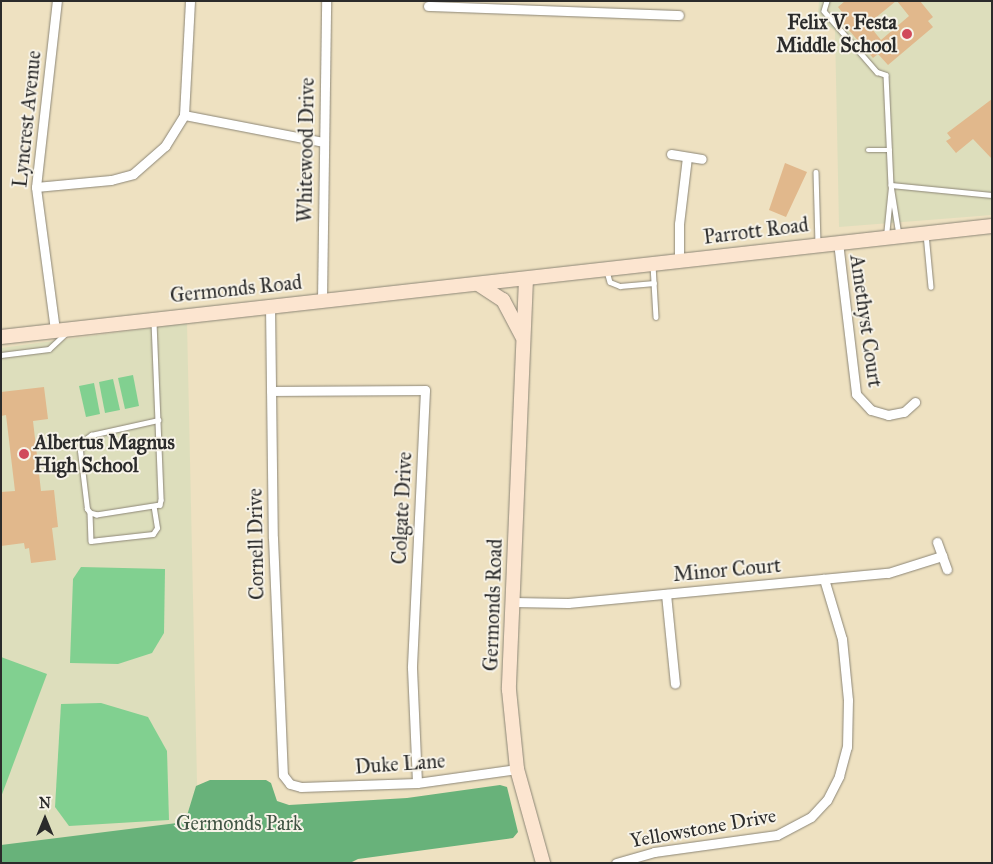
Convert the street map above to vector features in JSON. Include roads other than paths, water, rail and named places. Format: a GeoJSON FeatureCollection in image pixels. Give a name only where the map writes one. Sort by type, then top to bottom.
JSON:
{"type":"FeatureCollection","features":[{"type":"Feature","properties":{"kind":"street","name":"Lyncrest Avenue"},"geometry":{"type":"LineString","coordinates":[[54,330],[36,187],[57,1]]}},
{"type":"Feature","properties":{"kind":"street"},"geometry":{"type":"LineString","coordinates":[[36,187],[111,180],[133,174],[165,146],[184,115],[190,1]]}},
{"type":"Feature","properties":{"kind":"street","name":"Whitewood Drive"},"geometry":{"type":"LineString","coordinates":[[322,300],[326,1]]}},
{"type":"Feature","properties":{"kind":"street"},"geometry":{"type":"LineString","coordinates":[[428,6],[501,4],[680,15]]}},
{"type":"Feature","properties":{"kind":"street"},"geometry":{"type":"LineString","coordinates":[[184,115],[323,142]]}},
{"type":"Feature","properties":{"kind":"street"},"geometry":{"type":"LineString","coordinates":[[672,154],[702,159]]}},
{"type":"Feature","properties":{"kind":"street"},"geometry":{"type":"LineString","coordinates":[[679,260],[679,224],[687,157]]}},
{"type":"Feature","properties":{"kind":"street","name":"Parrott Road"},"geometry":{"type":"LineString","coordinates":[[526,279],[818,244],[992,226]]}},
{"type":"Feature","properties":{"kind":"street","name":"Amethyst Court"},"geometry":{"type":"LineString","coordinates":[[838,242],[856,394],[871,410],[888,415],[904,412],[915,402]]}},
{"type":"Feature","properties":{"kind":"street","name":"Germonds Road"},"geometry":{"type":"LineString","coordinates":[[1,337],[270,305],[526,279],[512,602],[510,695],[517,769],[543,863]]}},
{"type":"Feature","properties":{"kind":"street","name":"Germonds Road"},"geometry":{"type":"LineString","coordinates":[[475,284],[491,289],[507,304],[524,344]]}},
{"type":"Feature","properties":{"kind":"street","name":"Cornell Drive"},"geometry":{"type":"LineString","coordinates":[[270,305],[281,767],[287,782]]}},
{"type":"Feature","properties":{"kind":"street","name":"Colgate Drive"},"geometry":{"type":"LineString","coordinates":[[271,391],[425,390],[412,673],[417,783]]}},
{"type":"Feature","properties":{"kind":"street"},"geometry":{"type":"LineString","coordinates":[[937,542],[947,569]]}},
{"type":"Feature","properties":{"kind":"street","name":"Minor Court"},"geometry":{"type":"LineString","coordinates":[[512,602],[568,603],[894,572],[942,556]]}},
{"type":"Feature","properties":{"kind":"street","name":"Yellowstone Drive"},"geometry":{"type":"LineString","coordinates":[[616,863],[647,853],[777,835],[811,817],[827,800],[839,776],[847,747],[848,700],[842,639],[824,579]]}},
{"type":"Feature","properties":{"kind":"street"},"geometry":{"type":"LineString","coordinates":[[666,594],[674,684]]}},
{"type":"Feature","properties":{"kind":"street","name":"Duke Lane"},"geometry":{"type":"LineString","coordinates":[[287,782],[301,787],[417,783],[517,769]]}},
{"type":"Feature","properties":{"kind":"lane"},"geometry":{"type":"LineString","coordinates":[[827,1],[824,11],[877,72],[886,75],[893,236]]}},
{"type":"Feature","properties":{"kind":"lane"},"geometry":{"type":"LineString","coordinates":[[868,150],[890,150]]}},
{"type":"Feature","properties":{"kind":"lane"},"geometry":{"type":"LineString","coordinates":[[816,172],[818,244]]}},
{"type":"Feature","properties":{"kind":"lane"},"geometry":{"type":"LineString","coordinates":[[891,185],[992,195]]}},
{"type":"Feature","properties":{"kind":"lane"},"geometry":{"type":"LineString","coordinates":[[891,185],[893,236]]}},
{"type":"Feature","properties":{"kind":"lane"},"geometry":{"type":"LineString","coordinates":[[926,233],[931,287]]}},
{"type":"Feature","properties":{"kind":"lane"},"geometry":{"type":"LineString","coordinates":[[652,264],[656,317]]}},
{"type":"Feature","properties":{"kind":"lane"},"geometry":{"type":"LineString","coordinates":[[607,270],[610,282],[620,286],[654,283]]}},
{"type":"Feature","properties":{"kind":"lane"},"geometry":{"type":"LineString","coordinates":[[90,513],[154,508],[161,500],[154,318]]}},
{"type":"Feature","properties":{"kind":"lane"},"geometry":{"type":"LineString","coordinates":[[1,355],[49,349],[63,339],[70,328]]}},
{"type":"Feature","properties":{"kind":"lane"},"geometry":{"type":"LineString","coordinates":[[154,508],[156,528],[153,534],[92,541],[90,513],[87,509],[80,451],[83,441],[91,435],[158,420]]}},
{"type":"Feature","properties":{"kind":"place","name":"Felix V. Festa Middle School"},"geometry":{"type":"Point","coordinates":[907,34]}},
{"type":"Feature","properties":{"kind":"place","name":"Albertus Magnus High School"},"geometry":{"type":"Point","coordinates":[24,454]}},
{"type":"Feature","properties":{"kind":"park label","name":"Germonds Park"},"geometry":{"type":"Point","coordinates":[239,823]}}]}
